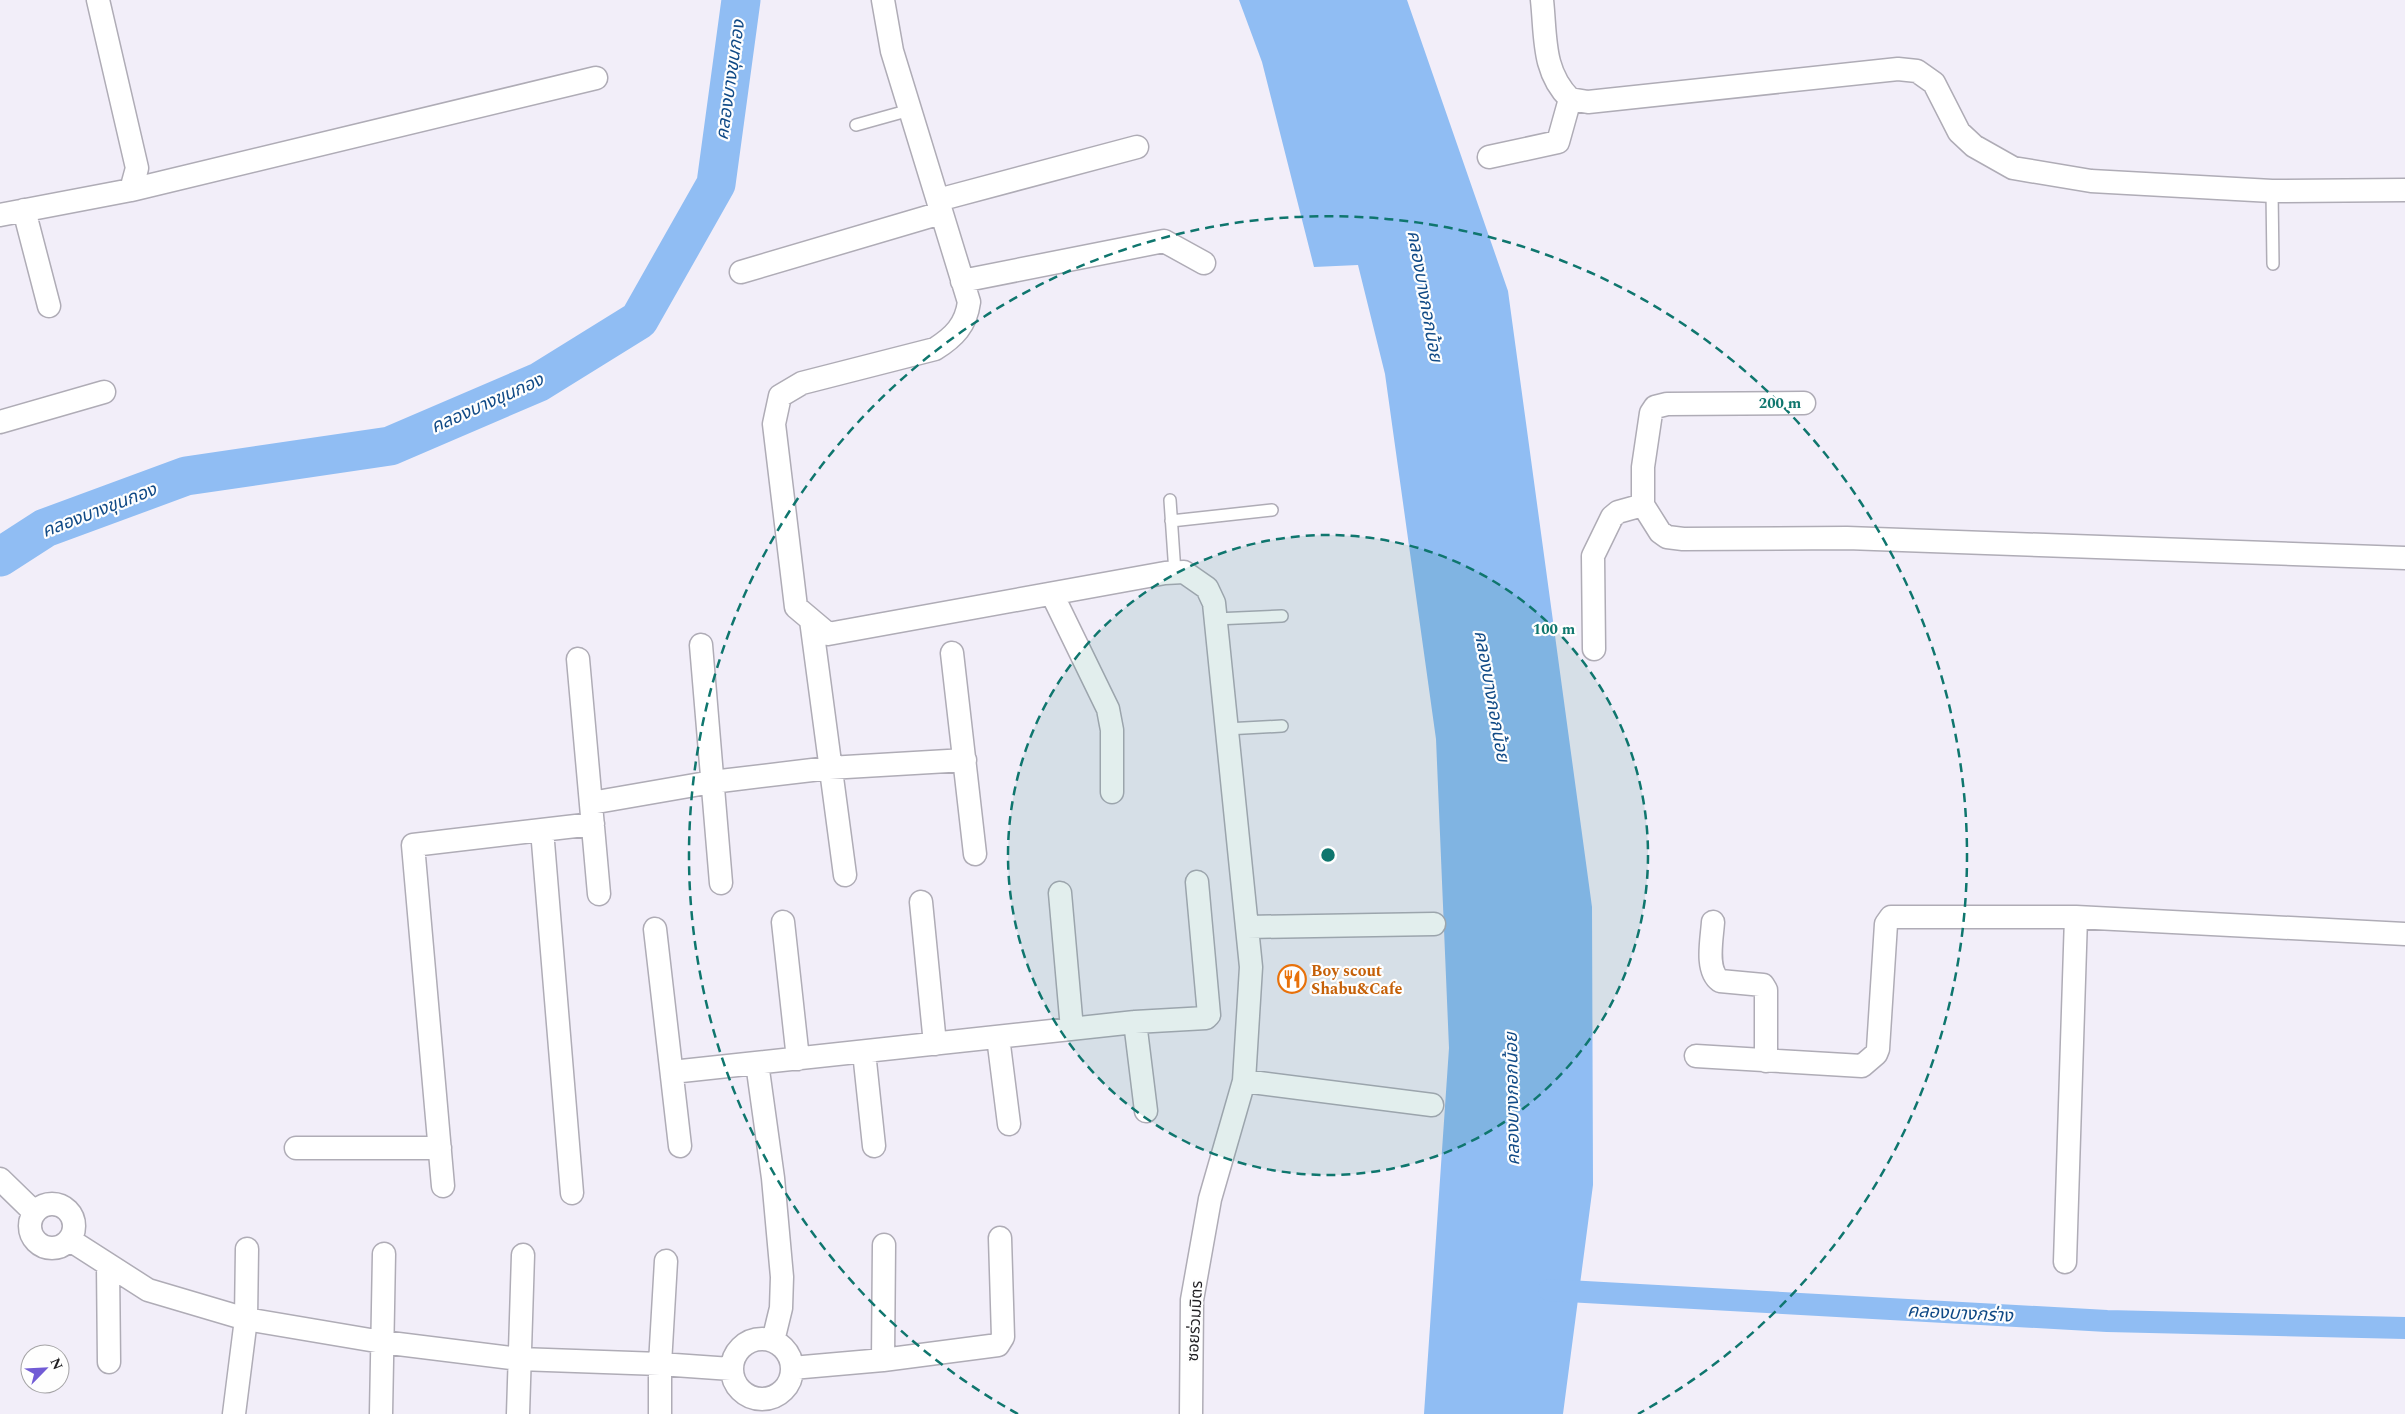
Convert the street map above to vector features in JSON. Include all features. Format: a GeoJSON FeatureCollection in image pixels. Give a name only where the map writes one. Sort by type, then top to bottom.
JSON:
{"type":"FeatureCollection","features":[{"type":"Feature","properties":{"kind":"street"},"geometry":{"type":"LineString","coordinates":[[98,0],[137,168],[127,190]]}},
{"type":"Feature","properties":{"kind":"street"},"geometry":{"type":"LineString","coordinates":[[883,0],[892,51],[969,302],[968,314],[955,335],[935,349],[802,383],[780,396],[774,424],[796,607],[828,634],[1175,573]]}},
{"type":"Feature","properties":{"kind":"street"},"geometry":{"type":"LineString","coordinates":[[1542,0],[1549,63],[1553,77],[1570,99],[1588,102],[1888,70],[1917,71],[1934,83],[1959,132],[1974,146],[2013,168],[2091,181],[2272,191],[2405,190]]}},
{"type":"Feature","properties":{"kind":"street"},"geometry":{"type":"LineString","coordinates":[[0,215],[127,190],[596,78]]}},
{"type":"Feature","properties":{"kind":"street"},"geometry":{"type":"LineString","coordinates":[[1489,157],[1558,142],[1570,99]]}},
{"type":"Feature","properties":{"kind":"street"},"geometry":{"type":"LineString","coordinates":[[741,272],[939,206],[1137,147]]}},
{"type":"Feature","properties":{"kind":"street"},"geometry":{"type":"LineString","coordinates":[[24,210],[49,306]]}},
{"type":"Feature","properties":{"kind":"street"},"geometry":{"type":"LineString","coordinates":[[962,281],[1164,241],[1204,263]]}},
{"type":"Feature","properties":{"kind":"street"},"geometry":{"type":"LineString","coordinates":[[0,422],[104,392]]}},
{"type":"Feature","properties":{"kind":"street"},"geometry":{"type":"LineString","coordinates":[[1804,404],[1658,405],[1651,413],[1643,467],[1642,506],[1660,532],[1667,537],[1683,539],[1847,538],[2405,558]]}},
{"type":"Feature","properties":{"kind":"street"},"geometry":{"type":"LineString","coordinates":[[1594,649],[1593,556],[1612,517],[1618,512],[1642,506]]}},
{"type":"Feature","properties":{"kind":"street","name":"ซอยร่วมมิตร"},"geometry":{"type":"LineString","coordinates":[[1175,573],[1184,572],[1207,588],[1214,603],[1252,967],[1244,1081],[1230,1123],[1210,1199],[1192,1300],[1191,1414]]}},
{"type":"Feature","properties":{"kind":"street"},"geometry":{"type":"LineString","coordinates":[[1052,594],[1108,708],[1112,730],[1112,792]]}},
{"type":"Feature","properties":{"kind":"street"},"geometry":{"type":"LineString","coordinates":[[811,620],[829,768],[845,875]]}},
{"type":"Feature","properties":{"kind":"street"},"geometry":{"type":"LineString","coordinates":[[700,645],[721,883]]}},
{"type":"Feature","properties":{"kind":"street"},"geometry":{"type":"LineString","coordinates":[[952,653],[975,854]]}},
{"type":"Feature","properties":{"kind":"street"},"geometry":{"type":"LineString","coordinates":[[578,659],[599,894]]}},
{"type":"Feature","properties":{"kind":"street"},"geometry":{"type":"LineString","coordinates":[[443,1186],[414,846],[542,830],[592,813],[712,782],[829,768],[965,760]]}},
{"type":"Feature","properties":{"kind":"street"},"geometry":{"type":"LineString","coordinates":[[542,830],[572,1193]]}},
{"type":"Feature","properties":{"kind":"street"},"geometry":{"type":"LineString","coordinates":[[672,1072],[1135,1022],[1206,1018],[1209,1014],[1197,882]]}},
{"type":"Feature","properties":{"kind":"street"},"geometry":{"type":"LineString","coordinates":[[1060,893],[1072,1029]]}},
{"type":"Feature","properties":{"kind":"street"},"geometry":{"type":"LineString","coordinates":[[921,902],[935,1044]]}},
{"type":"Feature","properties":{"kind":"street"},"geometry":{"type":"LineString","coordinates":[[1696,1056],[1857,1067],[1876,1054],[1878,1049],[1886,924],[1892,917],[2076,917],[2405,934]]}},
{"type":"Feature","properties":{"kind":"street"},"geometry":{"type":"LineString","coordinates":[[2065,1262],[2076,917]]}},
{"type":"Feature","properties":{"kind":"street"},"geometry":{"type":"LineString","coordinates":[[783,922],[798,1059]]}},
{"type":"Feature","properties":{"kind":"street"},"geometry":{"type":"LineString","coordinates":[[1713,922],[1711,966],[1717,979],[1720,981],[1763,985],[1766,990],[1766,1061]]}},
{"type":"Feature","properties":{"kind":"street"},"geometry":{"type":"LineString","coordinates":[[1247,927],[1434,924]]}},
{"type":"Feature","properties":{"kind":"street"},"geometry":{"type":"LineString","coordinates":[[655,929],[680,1146]]}},
{"type":"Feature","properties":{"kind":"street"},"geometry":{"type":"LineString","coordinates":[[1135,1022],[1146,1111]]}},
{"type":"Feature","properties":{"kind":"street"},"geometry":{"type":"LineString","coordinates":[[998,1037],[1009,1124]]}},
{"type":"Feature","properties":{"kind":"street"},"geometry":{"type":"LineString","coordinates":[[864,1052],[874,1146]]}},
{"type":"Feature","properties":{"kind":"street"},"geometry":{"type":"LineString","coordinates":[[757,1063],[773,1178],[782,1276],[782,1308],[773,1341]]}},
{"type":"Feature","properties":{"kind":"street"},"geometry":{"type":"LineString","coordinates":[[1244,1081],[1432,1105]]}},
{"type":"Feature","properties":{"kind":"street"},"geometry":{"type":"LineString","coordinates":[[296,1148],[440,1148]]}},
{"type":"Feature","properties":{"kind":"street"},"geometry":{"type":"LineString","coordinates":[[0,1179],[34,1212]]}},
{"type":"Feature","properties":{"kind":"street"},"geometry":{"type":"LineString","coordinates":[[49,1204],[58,1204],[66,1208],[74,1223],[74,1232],[70,1240],[54,1248],[46,1248],[38,1244],[30,1229],[34,1212],[41,1206],[49,1204]]}},
{"type":"Feature","properties":{"kind":"street"},"geometry":{"type":"LineString","coordinates":[[792,1368],[883,1360],[998,1345],[1003,1338],[1000,1238]]}},
{"type":"Feature","properties":{"kind":"street"},"geometry":{"type":"LineString","coordinates":[[70,1240],[148,1290],[246,1319],[382,1342],[519,1359],[660,1364],[731,1369]]}},
{"type":"Feature","properties":{"kind":"street"},"geometry":{"type":"LineString","coordinates":[[883,1360],[884,1245]]}},
{"type":"Feature","properties":{"kind":"street"},"geometry":{"type":"LineString","coordinates":[[234,1414],[246,1319],[248,1249]]}},
{"type":"Feature","properties":{"kind":"street"},"geometry":{"type":"LineString","coordinates":[[381,1414],[384,1254]]}},
{"type":"Feature","properties":{"kind":"street"},"geometry":{"type":"LineString","coordinates":[[518,1414],[523,1255]]}},
{"type":"Feature","properties":{"kind":"street"},"geometry":{"type":"LineString","coordinates":[[660,1414],[660,1364],[666,1261]]}},
{"type":"Feature","properties":{"kind":"street"},"geometry":{"type":"LineString","coordinates":[[108,1265],[109,1362]]}},
{"type":"Feature","properties":{"kind":"street"},"geometry":{"type":"LineString","coordinates":[[761,1338],[773,1341],[783,1347],[790,1357],[792,1368],[790,1380],[784,1390],[763,1407],[741,1391],[734,1381],[731,1369],[734,1358],[740,1348],[750,1341],[761,1338]]}},
{"type":"Feature","properties":{"kind":"lane"},"geometry":{"type":"LineString","coordinates":[[856,125],[910,110]]}},
{"type":"Feature","properties":{"kind":"lane"},"geometry":{"type":"LineString","coordinates":[[2272,191],[2273,264]]}},
{"type":"Feature","properties":{"kind":"lane"},"geometry":{"type":"LineString","coordinates":[[1170,500],[1175,573]]}},
{"type":"Feature","properties":{"kind":"lane"},"geometry":{"type":"LineString","coordinates":[[1171,521],[1272,510]]}},
{"type":"Feature","properties":{"kind":"lane"},"geometry":{"type":"LineString","coordinates":[[1215,619],[1282,616]]}},
{"type":"Feature","properties":{"kind":"lane"},"geometry":{"type":"LineString","coordinates":[[1226,729],[1282,726]]}},
{"type":"Feature","properties":{"kind":"water","name":"คลองบางกอกน้อย"},"geometry":{"type":"Polygon","coordinates":[[[1239,0],[1407,0],[1508,291],[1592,907],[1593,1185],[1563,1414],[1424,1414],[1449,1048],[1436,739],[1385,374],[1358,265],[1314,267],[1262,62],[1239,0]]]}},
{"type":"Feature","properties":{"kind":"waterway","name":"คลองบางขุนกอง"},"geometry":{"type":"LineString","coordinates":[[0,557],[45,528],[186,476],[390,446],[539,382],[639,320],[716,184],[741,0]]}},
{"type":"Feature","properties":{"kind":"waterway","name":"คลองบางกร่าง"},"geometry":{"type":"LineString","coordinates":[[1549,1290],[2107,1321],[2405,1328]]}},
{"type":"Feature","properties":{"kind":"place","name":"Boy scout Shabu&Cafe"},"geometry":{"type":"Point","coordinates":[1292,979]}}]}
